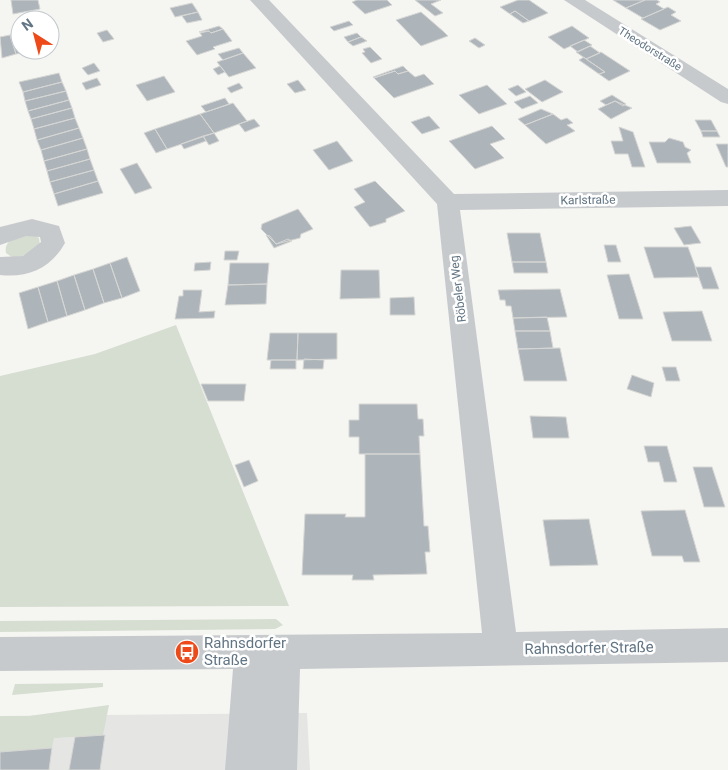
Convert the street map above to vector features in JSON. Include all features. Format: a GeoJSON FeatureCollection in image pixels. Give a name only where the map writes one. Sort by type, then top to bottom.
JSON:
{"type":"FeatureCollection","features":[{"type":"Feature","properties":{"kind":"street"},"geometry":{"type":"LineString","coordinates":[[259,0],[448,202]]}},
{"type":"Feature","properties":{"kind":"street","name":"Theodorstraße"},"geometry":{"type":"LineString","coordinates":[[572,0],[728,98]]}},
{"type":"Feature","properties":{"kind":"street","name":"Karlstraße"},"geometry":{"type":"LineString","coordinates":[[448,202],[728,198]]}},
{"type":"Feature","properties":{"kind":"street","name":"Röbeler Weg"},"geometry":{"type":"LineString","coordinates":[[448,202],[501,650]]}},
{"type":"Feature","properties":{"kind":"street"},"geometry":{"type":"LineString","coordinates":[[0,236],[18,229],[40,226],[51,232],[53,243],[46,255],[30,264],[17,268],[0,266]]}},
{"type":"Feature","properties":{"kind":"street","name":"Rahnsdorfer Straße"},"geometry":{"type":"LineString","coordinates":[[0,654],[501,650],[728,645]]}},
{"type":"Feature","properties":{"kind":"street"},"geometry":{"type":"LineString","coordinates":[[244,770],[267,651]]}},
{"type":"Feature","properties":{"kind":"street"},"geometry":{"type":"LineString","coordinates":[[267,651],[278,770]]}},
{"type":"Feature","properties":{"kind":"shaded area"},"geometry":{"type":"Polygon","coordinates":[[[19,235],[35,235],[39,238],[40,246],[35,253],[13,258],[6,253],[7,244],[19,235]]]}},
{"type":"Feature","properties":{"kind":"shaded area"},"geometry":{"type":"Polygon","coordinates":[[[176,325],[289,606],[0,607],[0,376],[95,354],[176,325]]]}},
{"type":"Feature","properties":{"kind":"shaded area"},"geometry":{"type":"Polygon","coordinates":[[[276,619],[283,625],[275,629],[0,632],[0,621],[276,619]]]}},
{"type":"Feature","properties":{"kind":"shaded area"},"geometry":{"type":"Polygon","coordinates":[[[103,683],[103,687],[12,695],[15,684],[103,683]]]}},
{"type":"Feature","properties":{"kind":"shaded area"},"geometry":{"type":"Polygon","coordinates":[[[109,705],[103,735],[54,738],[52,748],[0,752],[0,716],[29,716],[109,705]]]}},
{"type":"Feature","properties":{"kind":"shaded area"},"geometry":{"type":"Polygon","coordinates":[[[307,713],[310,770],[0,770],[0,716],[307,713]]]}},
{"type":"Feature","properties":{"kind":"building"},"geometry":{"type":"Polygon","coordinates":[[[11,0],[38,0],[40,9],[35,10],[12,10],[11,0]]]}},
{"type":"Feature","properties":{"kind":"building"},"geometry":{"type":"Polygon","coordinates":[[[357,0],[387,0],[392,5],[365,14],[352,2],[357,0]]]}},
{"type":"Feature","properties":{"kind":"building"},"geometry":{"type":"Polygon","coordinates":[[[415,0],[441,0],[431,4],[443,13],[435,16],[415,0]]]}},
{"type":"Feature","properties":{"kind":"building"},"geometry":{"type":"Polygon","coordinates":[[[518,0],[529,0],[548,13],[529,21],[515,11],[510,14],[500,7],[518,0]]]}},
{"type":"Feature","properties":{"kind":"building"},"geometry":{"type":"Polygon","coordinates":[[[613,0],[645,0],[626,8],[613,0]]]}},
{"type":"Feature","properties":{"kind":"building"},"geometry":{"type":"Polygon","coordinates":[[[645,0],[657,0],[660,2],[656,4],[664,9],[643,18],[626,8],[645,0]]]}},
{"type":"Feature","properties":{"kind":"building"},"geometry":{"type":"Polygon","coordinates":[[[192,3],[198,12],[175,17],[170,8],[192,3]]]}},
{"type":"Feature","properties":{"kind":"building"},"geometry":{"type":"Polygon","coordinates":[[[668,7],[676,12],[671,15],[681,21],[660,30],[641,19],[668,7]]]}},
{"type":"Feature","properties":{"kind":"building"},"geometry":{"type":"Polygon","coordinates":[[[515,11],[529,21],[523,23],[510,14],[515,11]]]}},
{"type":"Feature","properties":{"kind":"building"},"geometry":{"type":"Polygon","coordinates":[[[198,12],[202,20],[187,23],[182,16],[198,12]]]}},
{"type":"Feature","properties":{"kind":"building"},"geometry":{"type":"Polygon","coordinates":[[[421,12],[448,36],[421,46],[396,20],[421,12]]]}},
{"type":"Feature","properties":{"kind":"building"},"geometry":{"type":"Polygon","coordinates":[[[349,21],[353,25],[334,31],[330,27],[349,21]]]}},
{"type":"Feature","properties":{"kind":"building"},"geometry":{"type":"Polygon","coordinates":[[[219,26],[223,29],[211,33],[209,31],[199,32],[219,26]]]}},
{"type":"Feature","properties":{"kind":"building"},"geometry":{"type":"Polygon","coordinates":[[[572,26],[589,38],[564,49],[548,37],[572,26]]]}},
{"type":"Feature","properties":{"kind":"building"},"geometry":{"type":"Polygon","coordinates":[[[223,29],[232,41],[197,55],[186,41],[202,36],[200,33],[209,31],[211,33],[223,29]]]}},
{"type":"Feature","properties":{"kind":"building"},"geometry":{"type":"Polygon","coordinates":[[[107,30],[114,39],[103,42],[97,33],[107,30]]]}},
{"type":"Feature","properties":{"kind":"building"},"geometry":{"type":"Polygon","coordinates":[[[357,33],[361,37],[348,42],[344,37],[357,33]]]}},
{"type":"Feature","properties":{"kind":"building"},"geometry":{"type":"Polygon","coordinates":[[[10,35],[10,56],[2,58],[0,37],[10,35]]]}},
{"type":"Feature","properties":{"kind":"building"},"geometry":{"type":"Polygon","coordinates":[[[361,37],[367,41],[353,46],[348,42],[361,37]]]}},
{"type":"Feature","properties":{"kind":"building"},"geometry":{"type":"Polygon","coordinates":[[[475,38],[485,45],[479,48],[469,41],[475,38]]]}},
{"type":"Feature","properties":{"kind":"building"},"geometry":{"type":"Polygon","coordinates":[[[584,40],[592,45],[578,52],[570,46],[584,40]]]}},
{"type":"Feature","properties":{"kind":"building"},"geometry":{"type":"Polygon","coordinates":[[[590,46],[600,53],[586,59],[576,52],[590,46]]]}},
{"type":"Feature","properties":{"kind":"building"},"geometry":{"type":"Polygon","coordinates":[[[370,47],[382,59],[371,63],[362,53],[365,52],[363,49],[370,47]]]}},
{"type":"Feature","properties":{"kind":"building"},"geometry":{"type":"Polygon","coordinates":[[[239,48],[243,53],[223,60],[218,54],[239,48]]]}},
{"type":"Feature","properties":{"kind":"building"},"geometry":{"type":"Polygon","coordinates":[[[601,52],[630,71],[609,81],[599,74],[605,72],[586,59],[601,52]]]}},
{"type":"Feature","properties":{"kind":"building"},"geometry":{"type":"Polygon","coordinates":[[[243,53],[256,68],[229,77],[217,62],[243,53]]]}},
{"type":"Feature","properties":{"kind":"building"},"geometry":{"type":"Polygon","coordinates":[[[584,57],[605,72],[599,74],[579,60],[584,57]]]}},
{"type":"Feature","properties":{"kind":"building"},"geometry":{"type":"Polygon","coordinates":[[[94,63],[100,71],[88,75],[82,68],[94,63]]]}},
{"type":"Feature","properties":{"kind":"building"},"geometry":{"type":"Polygon","coordinates":[[[220,66],[225,72],[218,75],[213,69],[220,66]]]}},
{"type":"Feature","properties":{"kind":"building"},"geometry":{"type":"Polygon","coordinates":[[[403,66],[408,71],[398,74],[395,71],[373,77],[403,66]]]}},
{"type":"Feature","properties":{"kind":"building"},"geometry":{"type":"Polygon","coordinates":[[[395,71],[398,74],[408,71],[415,77],[424,74],[434,84],[394,98],[374,78],[395,71]]]}},
{"type":"Feature","properties":{"kind":"building"},"geometry":{"type":"Polygon","coordinates":[[[59,73],[62,82],[23,92],[19,82],[59,73]]]}},
{"type":"Feature","properties":{"kind":"building"},"geometry":{"type":"Polygon","coordinates":[[[164,76],[175,92],[147,101],[136,85],[164,76]]]}},
{"type":"Feature","properties":{"kind":"building"},"geometry":{"type":"Polygon","coordinates":[[[97,78],[101,85],[86,90],[82,83],[97,78]]]}},
{"type":"Feature","properties":{"kind":"building"},"geometry":{"type":"Polygon","coordinates":[[[298,80],[306,90],[295,93],[287,84],[298,80]]]}},
{"type":"Feature","properties":{"kind":"building"},"geometry":{"type":"Polygon","coordinates":[[[545,80],[563,92],[542,102],[525,89],[545,80]]]}},
{"type":"Feature","properties":{"kind":"building"},"geometry":{"type":"Polygon","coordinates":[[[62,82],[66,91],[25,101],[23,92],[62,82]]]}},
{"type":"Feature","properties":{"kind":"building"},"geometry":{"type":"Polygon","coordinates":[[[239,83],[243,88],[231,93],[227,88],[239,83]]]}},
{"type":"Feature","properties":{"kind":"building"},"geometry":{"type":"Polygon","coordinates":[[[487,85],[507,104],[479,114],[459,95],[487,85]]]}},
{"type":"Feature","properties":{"kind":"building"},"geometry":{"type":"Polygon","coordinates":[[[518,85],[526,92],[516,96],[508,89],[518,85]]]}},
{"type":"Feature","properties":{"kind":"building"},"geometry":{"type":"Polygon","coordinates":[[[66,91],[69,100],[28,111],[25,101],[66,91]]]}},
{"type":"Feature","properties":{"kind":"building"},"geometry":{"type":"Polygon","coordinates":[[[612,95],[626,104],[623,106],[615,101],[606,105],[600,101],[612,95]]]}},
{"type":"Feature","properties":{"kind":"building"},"geometry":{"type":"Polygon","coordinates":[[[530,96],[538,103],[522,109],[514,102],[530,96]]]}},
{"type":"Feature","properties":{"kind":"building"},"geometry":{"type":"Polygon","coordinates":[[[225,98],[229,104],[206,112],[201,106],[225,98]]]}},
{"type":"Feature","properties":{"kind":"building"},"geometry":{"type":"Polygon","coordinates":[[[69,100],[72,108],[31,119],[28,111],[69,100]]]}},
{"type":"Feature","properties":{"kind":"building"},"geometry":{"type":"Polygon","coordinates":[[[615,101],[632,108],[611,119],[598,109],[615,101]]]}},
{"type":"Feature","properties":{"kind":"building"},"geometry":{"type":"Polygon","coordinates":[[[233,103],[247,121],[214,133],[200,114],[233,103]]]}},
{"type":"Feature","properties":{"kind":"building"},"geometry":{"type":"Polygon","coordinates":[[[72,108],[75,118],[34,129],[31,119],[72,108]]]}},
{"type":"Feature","properties":{"kind":"building"},"geometry":{"type":"Polygon","coordinates":[[[541,109],[553,114],[525,125],[518,119],[541,109]]]}},
{"type":"Feature","properties":{"kind":"building"},"geometry":{"type":"Polygon","coordinates":[[[200,114],[214,133],[167,149],[155,129],[200,114]]]}},
{"type":"Feature","properties":{"kind":"building"},"geometry":{"type":"Polygon","coordinates":[[[553,114],[561,120],[567,118],[573,123],[567,125],[575,131],[546,144],[525,125],[553,114]]]}},
{"type":"Feature","properties":{"kind":"building"},"geometry":{"type":"Polygon","coordinates":[[[429,116],[440,128],[422,134],[411,122],[429,116]]]}},
{"type":"Feature","properties":{"kind":"building"},"geometry":{"type":"Polygon","coordinates":[[[75,118],[79,128],[37,140],[34,129],[75,118]]]}},
{"type":"Feature","properties":{"kind":"building"},"geometry":{"type":"Polygon","coordinates":[[[254,119],[260,126],[245,132],[239,124],[254,119]]]}},
{"type":"Feature","properties":{"kind":"building"},"geometry":{"type":"Polygon","coordinates":[[[695,120],[711,120],[717,131],[701,131],[695,120]]]}},
{"type":"Feature","properties":{"kind":"building"},"geometry":{"type":"Polygon","coordinates":[[[492,126],[505,139],[490,144],[504,158],[475,169],[449,141],[492,126]]]}},
{"type":"Feature","properties":{"kind":"building"},"geometry":{"type":"Polygon","coordinates":[[[619,127],[633,132],[645,167],[632,167],[628,154],[615,154],[611,141],[623,141],[619,127]]]}},
{"type":"Feature","properties":{"kind":"building"},"geometry":{"type":"Polygon","coordinates":[[[79,128],[83,138],[41,150],[37,140],[79,128]]]}},
{"type":"Feature","properties":{"kind":"building"},"geometry":{"type":"Polygon","coordinates":[[[155,129],[167,149],[156,153],[144,133],[155,129]]]}},
{"type":"Feature","properties":{"kind":"building"},"geometry":{"type":"Polygon","coordinates":[[[701,131],[717,131],[720,137],[703,137],[701,131]]]}},
{"type":"Feature","properties":{"kind":"building"},"geometry":{"type":"Polygon","coordinates":[[[214,133],[219,141],[209,145],[203,136],[214,133]]]}},
{"type":"Feature","properties":{"kind":"building"},"geometry":{"type":"Polygon","coordinates":[[[203,136],[206,141],[184,149],[181,144],[203,136]]]}},
{"type":"Feature","properties":{"kind":"building"},"geometry":{"type":"Polygon","coordinates":[[[83,138],[87,149],[44,161],[41,150],[83,138]]]}},
{"type":"Feature","properties":{"kind":"building"},"geometry":{"type":"Polygon","coordinates":[[[669,138],[683,142],[685,147],[691,150],[687,153],[691,163],[657,163],[649,142],[665,142],[669,138]]]}},
{"type":"Feature","properties":{"kind":"building"},"geometry":{"type":"Polygon","coordinates":[[[337,141],[353,161],[329,170],[313,150],[337,141]]]}},
{"type":"Feature","properties":{"kind":"building"},"geometry":{"type":"Polygon","coordinates":[[[716,144],[728,144],[728,167],[726,167],[716,144]]]}},
{"type":"Feature","properties":{"kind":"building"},"geometry":{"type":"Polygon","coordinates":[[[87,149],[90,159],[47,171],[44,161],[87,149]]]}},
{"type":"Feature","properties":{"kind":"building"},"geometry":{"type":"Polygon","coordinates":[[[90,159],[94,170],[50,182],[47,171],[90,159]]]}},
{"type":"Feature","properties":{"kind":"building"},"geometry":{"type":"Polygon","coordinates":[[[137,163],[152,188],[135,194],[120,169],[137,163]]]}},
{"type":"Feature","properties":{"kind":"building"},"geometry":{"type":"Polygon","coordinates":[[[94,170],[98,181],[54,194],[50,182],[94,170]]]}},
{"type":"Feature","properties":{"kind":"building"},"geometry":{"type":"Polygon","coordinates":[[[98,181],[103,193],[58,206],[54,194],[98,181]]]}},
{"type":"Feature","properties":{"kind":"building"},"geometry":{"type":"Polygon","coordinates":[[[375,181],[405,211],[386,219],[386,222],[370,227],[354,207],[365,202],[354,189],[375,181]]]}},
{"type":"Feature","properties":{"kind":"building"},"geometry":{"type":"Polygon","coordinates":[[[298,209],[313,229],[301,234],[300,238],[276,244],[261,229],[262,224],[298,209]]]}},
{"type":"Feature","properties":{"kind":"building"},"geometry":{"type":"Polygon","coordinates":[[[691,226],[701,243],[684,245],[674,228],[691,226]]]}},
{"type":"Feature","properties":{"kind":"building"},"geometry":{"type":"Polygon","coordinates":[[[507,233],[540,233],[546,262],[512,262],[507,233]]]}},
{"type":"Feature","properties":{"kind":"building"},"geometry":{"type":"Polygon","coordinates":[[[266,235],[270,236],[276,244],[288,239],[292,241],[274,248],[266,235]]]}},
{"type":"Feature","properties":{"kind":"building"},"geometry":{"type":"Polygon","coordinates":[[[604,245],[616,245],[621,262],[608,262],[604,245]]]}},
{"type":"Feature","properties":{"kind":"building"},"geometry":{"type":"Polygon","coordinates":[[[644,247],[688,247],[699,277],[654,278],[644,247]]]}},
{"type":"Feature","properties":{"kind":"building"},"geometry":{"type":"Polygon","coordinates":[[[225,251],[239,251],[237,260],[224,260],[225,251]]]}},
{"type":"Feature","properties":{"kind":"building"},"geometry":{"type":"Polygon","coordinates":[[[127,257],[140,291],[122,298],[110,263],[127,257]]]}},
{"type":"Feature","properties":{"kind":"building"},"geometry":{"type":"Polygon","coordinates":[[[211,262],[210,270],[194,271],[195,263],[211,262]]]}},
{"type":"Feature","properties":{"kind":"building"},"geometry":{"type":"Polygon","coordinates":[[[512,262],[546,262],[548,273],[514,273],[512,262]]]}},
{"type":"Feature","properties":{"kind":"building"},"geometry":{"type":"Polygon","coordinates":[[[110,263],[122,298],[104,303],[93,269],[110,263]]]}},
{"type":"Feature","properties":{"kind":"building"},"geometry":{"type":"Polygon","coordinates":[[[230,263],[269,263],[267,284],[228,285],[230,263]]]}},
{"type":"Feature","properties":{"kind":"building"},"geometry":{"type":"Polygon","coordinates":[[[695,267],[711,267],[719,289],[703,289],[695,267]]]}},
{"type":"Feature","properties":{"kind":"building"},"geometry":{"type":"Polygon","coordinates":[[[93,269],[104,303],[85,310],[74,275],[93,269]]]}},
{"type":"Feature","properties":{"kind":"building"},"geometry":{"type":"Polygon","coordinates":[[[341,270],[379,270],[380,298],[340,299],[341,270]]]}},
{"type":"Feature","properties":{"kind":"building"},"geometry":{"type":"Polygon","coordinates":[[[629,274],[643,319],[619,319],[607,275],[629,274]]]}},
{"type":"Feature","properties":{"kind":"building"},"geometry":{"type":"Polygon","coordinates":[[[74,275],[85,310],[67,316],[57,281],[74,275]]]}},
{"type":"Feature","properties":{"kind":"building"},"geometry":{"type":"Polygon","coordinates":[[[57,281],[67,316],[48,322],[38,287],[57,281]]]}},
{"type":"Feature","properties":{"kind":"building"},"geometry":{"type":"Polygon","coordinates":[[[267,284],[266,304],[225,305],[228,285],[267,284]]]}},
{"type":"Feature","properties":{"kind":"building"},"geometry":{"type":"Polygon","coordinates":[[[38,287],[48,322],[28,329],[19,293],[38,287]]]}},
{"type":"Feature","properties":{"kind":"building"},"geometry":{"type":"Polygon","coordinates":[[[560,289],[567,317],[513,318],[511,306],[506,306],[505,300],[500,300],[498,290],[560,289]]]}},
{"type":"Feature","properties":{"kind":"building"},"geometry":{"type":"Polygon","coordinates":[[[183,290],[202,290],[199,312],[215,311],[214,318],[175,319],[179,296],[183,296],[183,290]]]}},
{"type":"Feature","properties":{"kind":"building"},"geometry":{"type":"Polygon","coordinates":[[[414,297],[415,315],[390,315],[390,298],[414,297]]]}},
{"type":"Feature","properties":{"kind":"building"},"geometry":{"type":"Polygon","coordinates":[[[702,311],[712,341],[672,341],[663,312],[702,311]]]}},
{"type":"Feature","properties":{"kind":"building"},"geometry":{"type":"Polygon","coordinates":[[[547,317],[550,331],[515,331],[513,318],[547,317]]]}},
{"type":"Feature","properties":{"kind":"building"},"geometry":{"type":"Polygon","coordinates":[[[515,331],[550,331],[553,348],[518,349],[515,331]]]}},
{"type":"Feature","properties":{"kind":"building"},"geometry":{"type":"Polygon","coordinates":[[[270,333],[298,333],[297,360],[267,360],[270,333]]]}},
{"type":"Feature","properties":{"kind":"building"},"geometry":{"type":"Polygon","coordinates":[[[298,333],[337,333],[337,359],[297,360],[298,333]]]}},
{"type":"Feature","properties":{"kind":"building"},"geometry":{"type":"Polygon","coordinates":[[[560,348],[567,381],[524,381],[518,349],[560,348]]]}},
{"type":"Feature","properties":{"kind":"building"},"geometry":{"type":"Polygon","coordinates":[[[304,359],[324,360],[323,369],[303,369],[304,359]]]}},
{"type":"Feature","properties":{"kind":"building"},"geometry":{"type":"Polygon","coordinates":[[[271,360],[296,360],[296,369],[270,369],[271,360]]]}},
{"type":"Feature","properties":{"kind":"building"},"geometry":{"type":"Polygon","coordinates":[[[662,367],[676,367],[680,381],[666,381],[662,367]]]}},
{"type":"Feature","properties":{"kind":"building"},"geometry":{"type":"Polygon","coordinates":[[[632,375],[654,383],[651,397],[627,389],[632,375]]]}},
{"type":"Feature","properties":{"kind":"building"},"geometry":{"type":"Polygon","coordinates":[[[201,384],[246,384],[244,401],[208,401],[201,384]]]}},
{"type":"Feature","properties":{"kind":"building"},"geometry":{"type":"Polygon","coordinates":[[[359,404],[417,404],[418,419],[423,419],[424,436],[419,436],[420,454],[359,454],[359,437],[349,437],[349,420],[359,420],[359,404]]]}},
{"type":"Feature","properties":{"kind":"building"},"geometry":{"type":"Polygon","coordinates":[[[530,416],[566,417],[569,438],[533,438],[530,416]]]}},
{"type":"Feature","properties":{"kind":"building"},"geometry":{"type":"Polygon","coordinates":[[[644,446],[667,446],[677,482],[664,482],[659,462],[648,462],[644,446]]]}},
{"type":"Feature","properties":{"kind":"building"},"geometry":{"type":"Polygon","coordinates":[[[365,454],[420,454],[424,526],[428,526],[430,552],[425,552],[427,574],[373,575],[374,580],[352,580],[353,575],[302,575],[305,514],[346,514],[345,517],[365,517],[365,454]]]}},
{"type":"Feature","properties":{"kind":"building"},"geometry":{"type":"Polygon","coordinates":[[[249,460],[258,481],[244,487],[235,465],[249,460]]]}},
{"type":"Feature","properties":{"kind":"building"},"geometry":{"type":"Polygon","coordinates":[[[693,467],[712,467],[725,507],[704,507],[693,467]]]}},
{"type":"Feature","properties":{"kind":"building"},"geometry":{"type":"Polygon","coordinates":[[[685,510],[700,562],[684,562],[682,556],[652,556],[641,511],[685,510]]]}},
{"type":"Feature","properties":{"kind":"building"},"geometry":{"type":"Polygon","coordinates":[[[589,519],[598,565],[550,566],[543,520],[589,519]]]}},
{"type":"Feature","properties":{"kind":"building"},"geometry":{"type":"Polygon","coordinates":[[[105,735],[100,770],[69,770],[75,737],[105,735]]]}},
{"type":"Feature","properties":{"kind":"building"},"geometry":{"type":"Polygon","coordinates":[[[52,748],[49,770],[0,770],[0,752],[52,748]]]}},
{"type":"Feature","properties":{"kind":"place","name":"Rahnsdorfer Straße"},"geometry":{"type":"Point","coordinates":[187,652]}}]}
